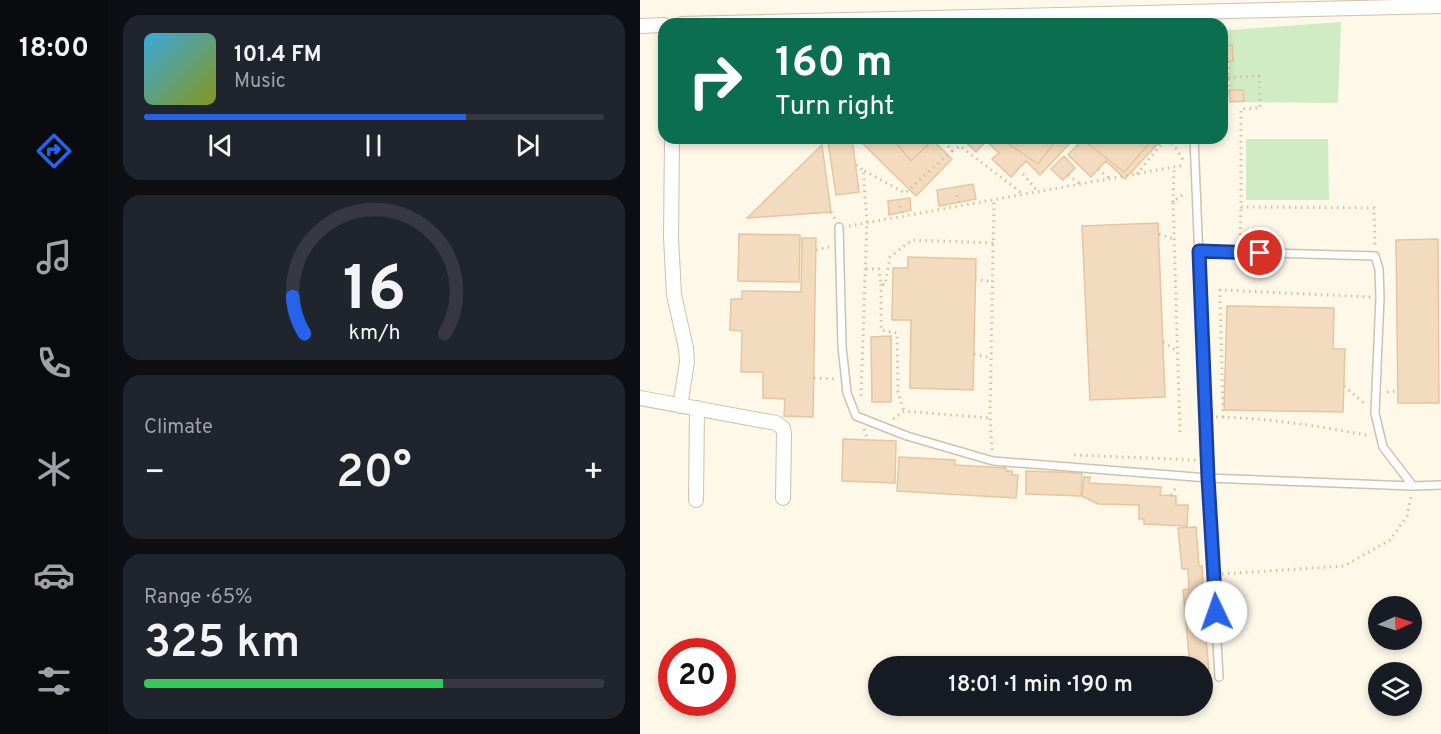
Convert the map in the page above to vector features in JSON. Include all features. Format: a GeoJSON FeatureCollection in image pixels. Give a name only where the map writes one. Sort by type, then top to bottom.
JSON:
{"type":"FeatureCollection","features":[{"type":"Feature","properties":{"kind":"street"},"geometry":{"type":"LineString","coordinates":[[1020,18],[1189,15],[1312,4],[1441,6]]}},
{"type":"Feature","properties":{"kind":"street"},"geometry":{"type":"LineString","coordinates":[[640,26],[658,25]]}},
{"type":"Feature","properties":{"kind":"street"},"geometry":{"type":"LineString","coordinates":[[672,144],[671,237],[674,295],[687,362],[680,406]]}},
{"type":"Feature","properties":{"kind":"street"},"geometry":{"type":"LineString","coordinates":[[640,398],[776,423],[783,428],[784,434],[783,498]]}},
{"type":"Feature","properties":{"kind":"street"},"geometry":{"type":"LineString","coordinates":[[696,500],[697,408]]}},
{"type":"Feature","properties":{"kind":"lane"},"geometry":{"type":"LineString","coordinates":[[1194,144],[1207,461],[1219,677]]}},
{"type":"Feature","properties":{"kind":"lane"},"geometry":{"type":"LineString","coordinates":[[839,227],[842,346],[847,393],[856,416],[907,436],[993,461],[1208,478],[1413,486],[1441,485]]}},
{"type":"Feature","properties":{"kind":"lane"},"geometry":{"type":"LineString","coordinates":[[1199,251],[1375,256],[1379,269],[1380,297],[1375,413],[1383,447],[1413,486]]}},
{"type":"Feature","properties":{"kind":"path"},"geometry":{"type":"LineString","coordinates":[[1228,62],[1229,93]]}},
{"type":"Feature","properties":{"kind":"path"},"geometry":{"type":"LineString","coordinates":[[1229,77],[1259,76],[1260,108],[1241,109],[1240,252]]}},
{"type":"Feature","properties":{"kind":"path"},"geometry":{"type":"LineString","coordinates":[[947,144],[952,151]]}},
{"type":"Feature","properties":{"kind":"path"},"geometry":{"type":"LineString","coordinates":[[1137,174],[1162,144]]}},
{"type":"Feature","properties":{"kind":"path"},"geometry":{"type":"LineString","coordinates":[[839,227],[1186,165],[1171,144]]}},
{"type":"Feature","properties":{"kind":"path"},"geometry":{"type":"LineString","coordinates":[[856,165],[905,193],[960,146],[1023,194]]}},
{"type":"Feature","properties":{"kind":"path"},"geometry":{"type":"LineString","coordinates":[[1174,167],[1180,432]]}},
{"type":"Feature","properties":{"kind":"path"},"geometry":{"type":"LineString","coordinates":[[860,417],[867,222],[863,170]]}},
{"type":"Feature","properties":{"kind":"path"},"geometry":{"type":"LineString","coordinates":[[1098,170],[1110,179]]}},
{"type":"Feature","properties":{"kind":"path"},"geometry":{"type":"LineString","coordinates":[[1023,174],[1038,192]]}},
{"type":"Feature","properties":{"kind":"path"},"geometry":{"type":"LineString","coordinates":[[1068,175],[1080,184]]}},
{"type":"Feature","properties":{"kind":"path"},"geometry":{"type":"LineString","coordinates":[[1174,202],[1196,184]]}},
{"type":"Feature","properties":{"kind":"path"},"geometry":{"type":"LineString","coordinates":[[957,195],[960,206]]}},
{"type":"Feature","properties":{"kind":"path"},"geometry":{"type":"LineString","coordinates":[[992,452],[990,418],[994,200]]}},
{"type":"Feature","properties":{"kind":"path"},"geometry":{"type":"LineString","coordinates":[[900,206],[903,216]]}},
{"type":"Feature","properties":{"kind":"path"},"geometry":{"type":"LineString","coordinates":[[1241,207],[1374,208],[1375,256]]}},
{"type":"Feature","properties":{"kind":"path"},"geometry":{"type":"LineString","coordinates":[[1159,234],[1174,239]]}},
{"type":"Feature","properties":{"kind":"path"},"geometry":{"type":"LineString","coordinates":[[881,284],[885,285],[890,257],[912,240],[993,243]]}},
{"type":"Feature","properties":{"kind":"path"},"geometry":{"type":"LineString","coordinates":[[865,269],[879,268],[881,330],[897,333],[898,392],[904,411]]}},
{"type":"Feature","properties":{"kind":"path"},"geometry":{"type":"LineString","coordinates":[[975,279],[992,282]]}},
{"type":"Feature","properties":{"kind":"path"},"geometry":{"type":"LineString","coordinates":[[1223,417],[1220,290],[1380,297]]}},
{"type":"Feature","properties":{"kind":"path"},"geometry":{"type":"LineString","coordinates":[[1163,342],[1178,351]]}},
{"type":"Feature","properties":{"kind":"path"},"geometry":{"type":"LineString","coordinates":[[974,354],[991,358]]}},
{"type":"Feature","properties":{"kind":"path"},"geometry":{"type":"LineString","coordinates":[[814,378],[845,379]]}},
{"type":"Feature","properties":{"kind":"path"},"geometry":{"type":"LineString","coordinates":[[1344,386],[1375,413]]}},
{"type":"Feature","properties":{"kind":"path"},"geometry":{"type":"LineString","coordinates":[[883,426],[904,411],[990,418]]}},
{"type":"Feature","properties":{"kind":"path"},"geometry":{"type":"LineString","coordinates":[[1205,417],[1317,426],[1381,438]]}},
{"type":"Feature","properties":{"kind":"path"},"geometry":{"type":"LineString","coordinates":[[1063,455],[1207,461]]}},
{"type":"Feature","properties":{"kind":"path"},"geometry":{"type":"LineString","coordinates":[[1213,574],[1344,566],[1390,540],[1407,516],[1413,486]]}},
{"type":"Feature","properties":{"kind":"green space"},"geometry":{"type":"Polygon","coordinates":[[[1341,22],[1338,103],[1230,102],[1228,30],[1341,22]]]}},
{"type":"Feature","properties":{"kind":"green space"},"geometry":{"type":"Polygon","coordinates":[[[1246,139],[1328,139],[1329,200],[1246,200],[1246,139]]]}},
{"type":"Feature","properties":{"kind":"building"},"geometry":{"type":"Polygon","coordinates":[[[1228,45],[1232,45],[1233,61],[1228,61],[1228,45]]]}},
{"type":"Feature","properties":{"kind":"building"},"geometry":{"type":"Polygon","coordinates":[[[1229,90],[1243,90],[1244,101],[1230,102],[1229,90]]]}},
{"type":"Feature","properties":{"kind":"building"},"geometry":{"type":"Polygon","coordinates":[[[828,144],[853,144],[859,192],[836,195],[828,144]]]}},
{"type":"Feature","properties":{"kind":"building"},"geometry":{"type":"Polygon","coordinates":[[[863,144],[937,144],[952,159],[916,196],[863,144]]]}},
{"type":"Feature","properties":{"kind":"building"},"geometry":{"type":"Polygon","coordinates":[[[897,144],[929,144],[911,161],[897,144]]]}},
{"type":"Feature","properties":{"kind":"building"},"geometry":{"type":"Polygon","coordinates":[[[967,144],[983,144],[976,152],[967,144]]]}},
{"type":"Feature","properties":{"kind":"building"},"geometry":{"type":"Polygon","coordinates":[[[989,144],[1069,144],[1040,175],[1026,161],[1011,177],[992,159],[999,153],[989,144]]]}},
{"type":"Feature","properties":{"kind":"building"},"geometry":{"type":"Polygon","coordinates":[[[1009,144],[1053,144],[1038,164],[1009,144]]]}},
{"type":"Feature","properties":{"kind":"building"},"geometry":{"type":"Polygon","coordinates":[[[1078,144],[1157,144],[1125,179],[1106,161],[1091,177],[1068,155],[1078,144]]]}},
{"type":"Feature","properties":{"kind":"building"},"geometry":{"type":"Polygon","coordinates":[[[1088,144],[1149,144],[1124,172],[1088,144]]]}},
{"type":"Feature","properties":{"kind":"building"},"geometry":{"type":"Polygon","coordinates":[[[822,145],[831,212],[747,218],[822,145]]]}},
{"type":"Feature","properties":{"kind":"building"},"geometry":{"type":"Polygon","coordinates":[[[1064,156],[1075,168],[1063,180],[1051,169],[1064,156]]]}},
{"type":"Feature","properties":{"kind":"building"},"geometry":{"type":"Polygon","coordinates":[[[973,184],[976,199],[939,206],[937,190],[973,184]]]}},
{"type":"Feature","properties":{"kind":"building"},"geometry":{"type":"Polygon","coordinates":[[[910,198],[911,210],[889,215],[888,201],[910,198]]]}},
{"type":"Feature","properties":{"kind":"building"},"geometry":{"type":"Polygon","coordinates":[[[1158,223],[1165,397],[1090,400],[1082,226],[1158,223]]]}},
{"type":"Feature","properties":{"kind":"building"},"geometry":{"type":"Polygon","coordinates":[[[739,234],[800,235],[799,282],[738,281],[739,234]]]}},
{"type":"Feature","properties":{"kind":"building"},"geometry":{"type":"Polygon","coordinates":[[[802,238],[816,238],[813,417],[784,416],[785,399],[763,398],[763,372],[741,372],[742,331],[730,330],[731,299],[742,299],[742,291],[801,292],[802,238]]]}},
{"type":"Feature","properties":{"kind":"building"},"geometry":{"type":"Polygon","coordinates":[[[1438,239],[1439,403],[1398,403],[1396,240],[1438,239]]]}},
{"type":"Feature","properties":{"kind":"building"},"geometry":{"type":"Polygon","coordinates":[[[908,257],[976,259],[973,390],[910,388],[911,320],[892,320],[893,268],[908,268],[908,257]]]}},
{"type":"Feature","properties":{"kind":"building"},"geometry":{"type":"Polygon","coordinates":[[[1227,306],[1334,308],[1333,349],[1345,349],[1343,412],[1224,410],[1227,306]]]}},
{"type":"Feature","properties":{"kind":"building"},"geometry":{"type":"Polygon","coordinates":[[[891,336],[891,402],[872,402],[871,337],[891,336]]]}},
{"type":"Feature","properties":{"kind":"building"},"geometry":{"type":"Polygon","coordinates":[[[843,439],[896,441],[895,483],[842,481],[843,439]]]}},
{"type":"Feature","properties":{"kind":"building"},"geometry":{"type":"Polygon","coordinates":[[[899,457],[955,460],[955,465],[1006,468],[1006,471],[1012,471],[1012,475],[1018,475],[1016,498],[897,491],[899,457]]]}},
{"type":"Feature","properties":{"kind":"building"},"geometry":{"type":"Polygon","coordinates":[[[1026,471],[1082,473],[1081,496],[1026,494],[1026,471]]]}},
{"type":"Feature","properties":{"kind":"building"},"geometry":{"type":"Polygon","coordinates":[[[1084,477],[1090,477],[1089,483],[1161,487],[1160,495],[1176,496],[1176,505],[1188,505],[1187,526],[1144,524],[1144,519],[1139,519],[1139,505],[1098,504],[1082,496],[1084,477]]]}},
{"type":"Feature","properties":{"kind":"building"},"geometry":{"type":"Polygon","coordinates":[[[1196,527],[1199,566],[1202,566],[1203,584],[1201,584],[1208,656],[1189,656],[1183,590],[1189,589],[1188,569],[1182,569],[1178,528],[1196,527]]]}},
{"type":"Feature","properties":{"kind":"route"},"geometry":{"type":"LineString","coordinates":[[1216,612],[1199,251],[1260,253]]}}]}
